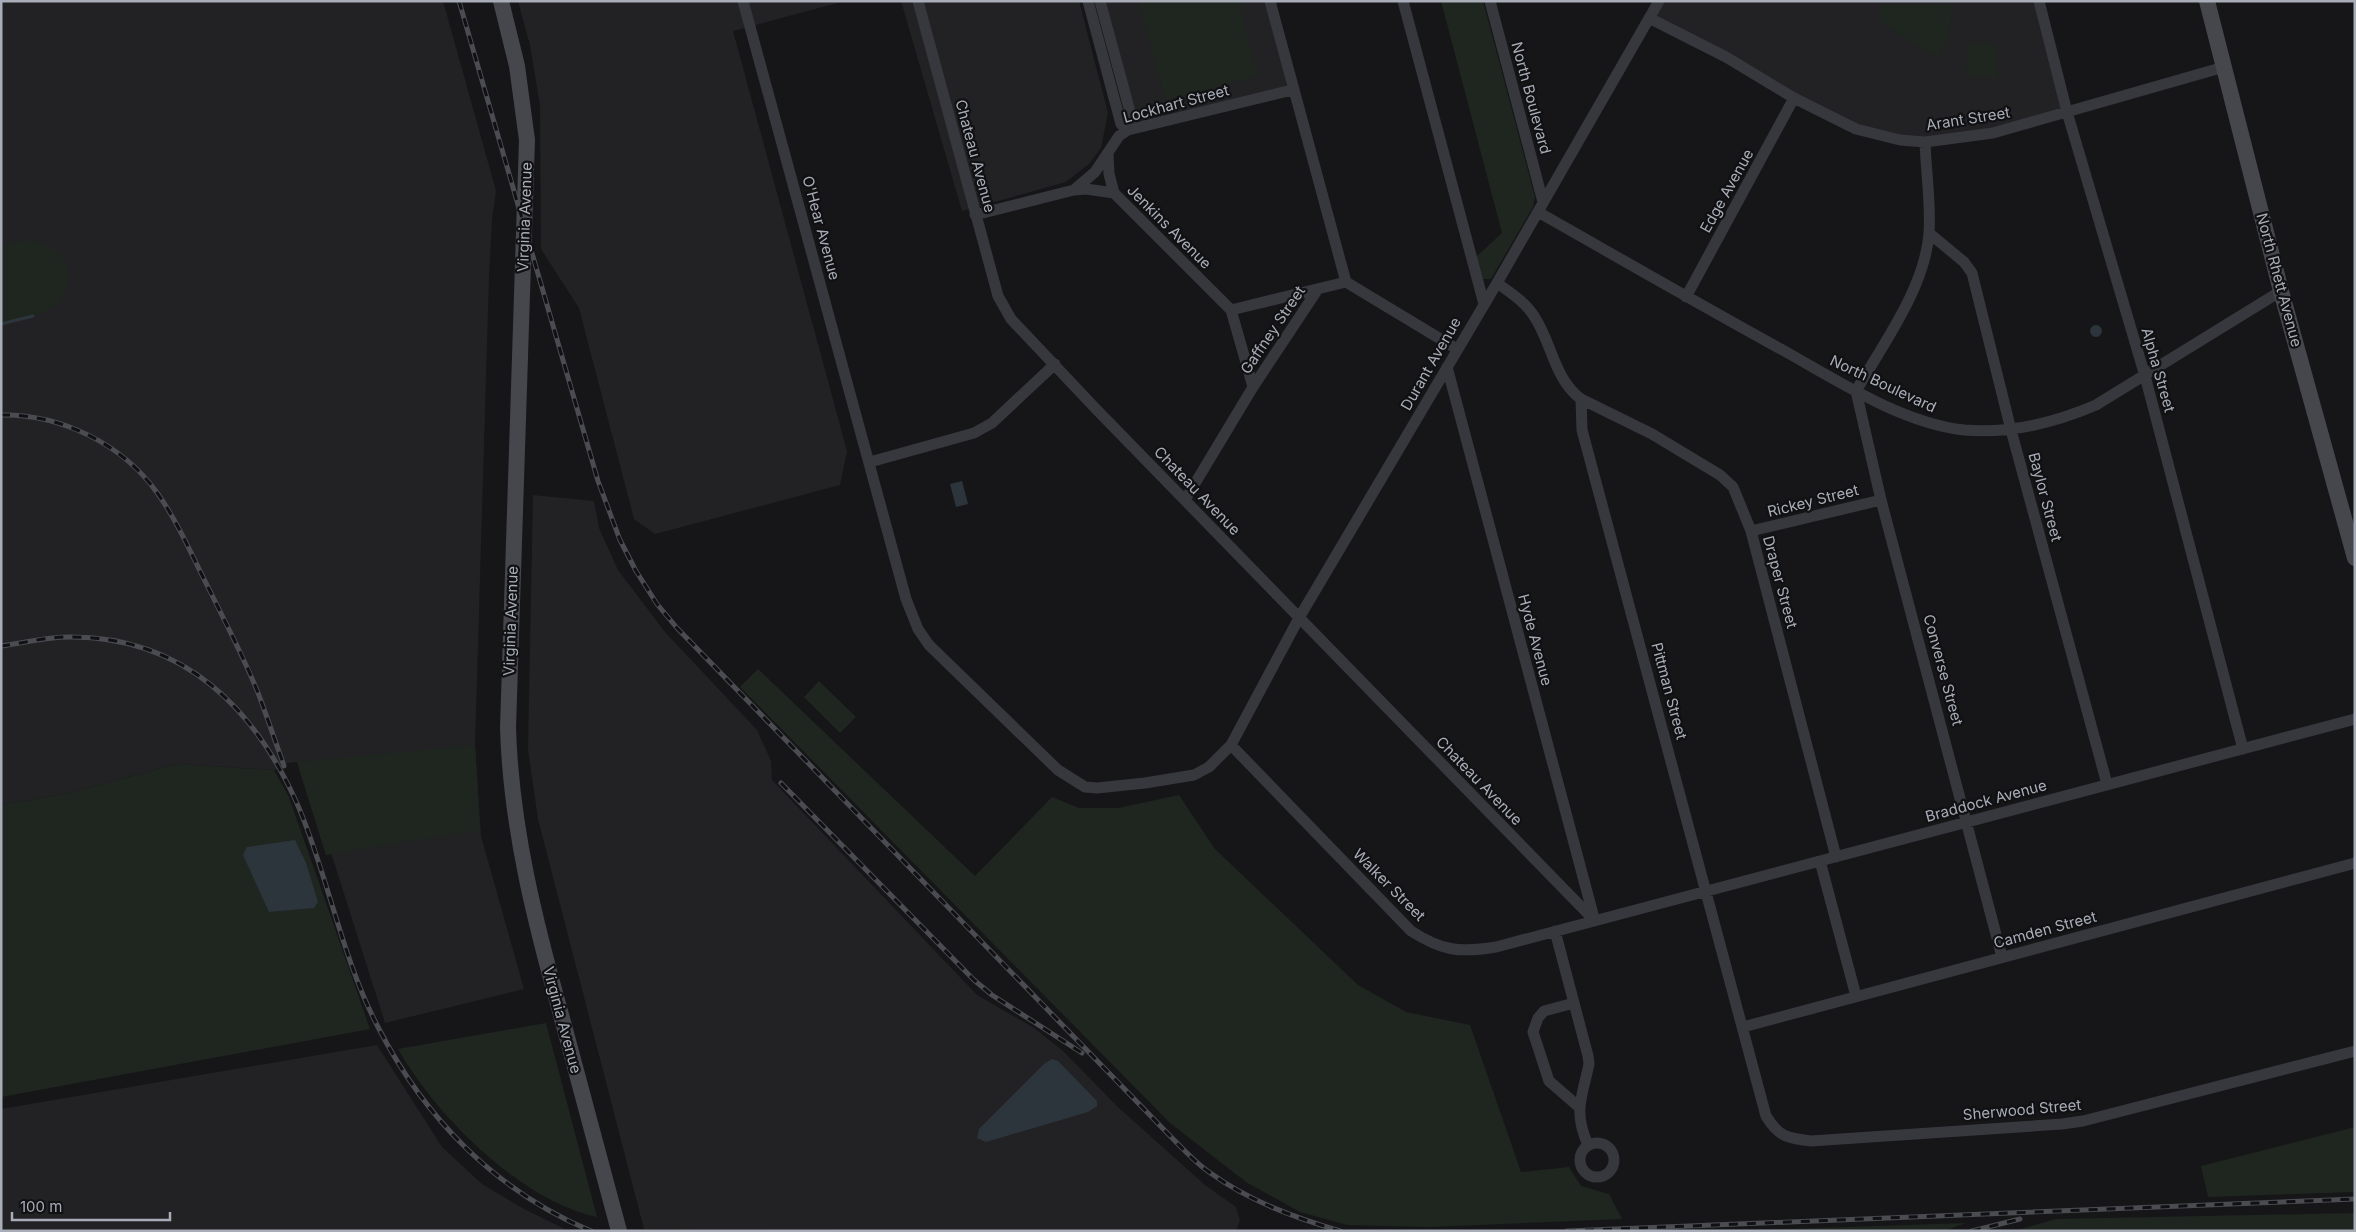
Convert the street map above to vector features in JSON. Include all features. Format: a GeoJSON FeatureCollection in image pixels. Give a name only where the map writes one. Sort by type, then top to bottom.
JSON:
{"type":"FeatureCollection","features":[{"type":"Feature","properties":{"kind":"main road","name":"Virginia Avenue"},"geometry":{"type":"LineString","coordinates":[[501,1],[516,58],[527,140],[508,728],[509,763],[520,847],[533,914],[619,1231]]}},
{"type":"Feature","properties":{"kind":"main road","name":"North Rhett Avenue"},"geometry":{"type":"LineString","coordinates":[[2206,1],[2281,291],[2355,558]]}},
{"type":"Feature","properties":{"kind":"street","name":"O'Hear Avenue"},"geometry":{"type":"LineString","coordinates":[[743,1],[906,599],[918,629],[929,645],[1058,770],[1085,787],[1097,788],[1140,784],[1194,775],[1209,767],[1232,745]]}},
{"type":"Feature","properties":{"kind":"street","name":"Chateau Avenue"},"geometry":{"type":"LineString","coordinates":[[918,1],[998,296],[1011,319],[1096,409],[1594,920]]}},
{"type":"Feature","properties":{"kind":"street"},"geometry":{"type":"LineString","coordinates":[[1088,1],[1121,124],[1128,130],[1132,120],[1100,1]]}},
{"type":"Feature","properties":{"kind":"street"},"geometry":{"type":"LineString","coordinates":[[1270,1],[1292,90],[1346,282],[1457,349]]}},
{"type":"Feature","properties":{"kind":"street"},"geometry":{"type":"LineString","coordinates":[[1403,1],[1484,304]]}},
{"type":"Feature","properties":{"kind":"street","name":"North Boulevard"},"geometry":{"type":"LineString","coordinates":[[1490,1],[1540,207],[1686,297],[1856,390],[1924,422],[1964,430],[2011,430],[2065,418],[2096,405],[2281,291]]}},
{"type":"Feature","properties":{"kind":"street","name":"Durant Avenue"},"geometry":{"type":"LineString","coordinates":[[1232,745],[1299,618],[1497,283],[1659,1]]}},
{"type":"Feature","properties":{"kind":"street","name":"Alpha Street"},"geometry":{"type":"LineString","coordinates":[[2039,1],[2067,112],[2145,376],[2243,749]]}},
{"type":"Feature","properties":{"kind":"street","name":"Arant Street"},"geometry":{"type":"LineString","coordinates":[[1649,18],[1726,57],[1794,98],[1856,129],[1900,140],[1924,142],[1993,133],[2224,68]]}},
{"type":"Feature","properties":{"kind":"street","name":"Lockhart Street"},"geometry":{"type":"LineString","coordinates":[[975,215],[1074,190],[1095,172],[1119,136],[1128,130],[1292,90]]}},
{"type":"Feature","properties":{"kind":"street","name":"Edge Avenue"},"geometry":{"type":"LineString","coordinates":[[1686,297],[1794,98]]}},
{"type":"Feature","properties":{"kind":"street"},"geometry":{"type":"LineString","coordinates":[[1856,390],[1905,308],[1921,268],[1928,234],[1924,142]]}},
{"type":"Feature","properties":{"kind":"street","name":"Jenkins Avenue"},"geometry":{"type":"LineString","coordinates":[[1108,154],[1109,174],[1114,193],[1232,310]]}},
{"type":"Feature","properties":{"kind":"street"},"geometry":{"type":"LineString","coordinates":[[1074,190],[1086,189],[1114,193]]}},
{"type":"Feature","properties":{"kind":"street","name":"Baylor Street"},"geometry":{"type":"LineString","coordinates":[[1928,234],[1964,262],[1972,273],[2011,430],[2107,784]]}},
{"type":"Feature","properties":{"kind":"street"},"geometry":{"type":"LineString","coordinates":[[1185,500],[1253,388],[1232,310],[1346,282]]}},
{"type":"Feature","properties":{"kind":"street"},"geometry":{"type":"LineString","coordinates":[[1497,283],[1525,304],[1535,318],[1566,385],[1581,399]]}},
{"type":"Feature","properties":{"kind":"street","name":"Gaffney Street"},"geometry":{"type":"LineString","coordinates":[[1253,388],[1318,289]]}},
{"type":"Feature","properties":{"kind":"street"},"geometry":{"type":"LineString","coordinates":[[870,462],[974,433],[992,423],[1055,364]]}},
{"type":"Feature","properties":{"kind":"street","name":"Hyde Avenue"},"geometry":{"type":"LineString","coordinates":[[1447,367],[1594,920]]}},
{"type":"Feature","properties":{"kind":"street","name":"Converse Street"},"geometry":{"type":"LineString","coordinates":[[1856,390],[1882,500],[1968,821],[2002,957]]}},
{"type":"Feature","properties":{"kind":"street","name":"Draper Street"},"geometry":{"type":"LineString","coordinates":[[1581,399],[1652,434],[1720,475],[1733,487],[1751,531],[1836,856]]}},
{"type":"Feature","properties":{"kind":"street","name":"Pittman Street"},"geometry":{"type":"LineString","coordinates":[[1581,399],[1582,430],[1766,1116],[1775,1131]]}},
{"type":"Feature","properties":{"kind":"street","name":"Rickey Street"},"geometry":{"type":"LineString","coordinates":[[1751,531],[1882,500]]}},
{"type":"Feature","properties":{"kind":"street","name":"Braddock Avenue"},"geometry":{"type":"LineString","coordinates":[[1624,913],[2355,719]]}},
{"type":"Feature","properties":{"kind":"street","name":"Walker Street"},"geometry":{"type":"LineString","coordinates":[[1232,745],[1411,931],[1430,943],[1448,949],[1466,951],[1496,947],[1624,913]]}},
{"type":"Feature","properties":{"kind":"street"},"geometry":{"type":"LineString","coordinates":[[1820,861],[1856,996]]}},
{"type":"Feature","properties":{"kind":"street","name":"Camden Street"},"geometry":{"type":"LineString","coordinates":[[1743,1027],[2355,863]]}},
{"type":"Feature","properties":{"kind":"street"},"geometry":{"type":"LineString","coordinates":[[1555,931],[1590,1064],[1580,1107],[1580,1126],[1588,1144]]}},
{"type":"Feature","properties":{"kind":"street"},"geometry":{"type":"LineString","coordinates":[[1574,1003],[1544,1012],[1538,1018],[1533,1032],[1549,1081],[1580,1107]]}},
{"type":"Feature","properties":{"kind":"street","name":"Sherwood Street"},"geometry":{"type":"LineString","coordinates":[[1775,1131],[1790,1139],[1811,1141],[2062,1124],[2083,1121],[2355,1051]]}},
{"type":"Feature","properties":{"kind":"shaded area"},"geometry":{"type":"Polygon","coordinates":[[[1,1],[443,1],[496,191],[492,219],[489,276],[475,745],[481,836],[524,989],[385,1023],[333,859],[331,854],[326,855],[297,762],[288,763],[274,770],[177,764],[64,794],[1,805],[1,1]]]}},
{"type":"Feature","properties":{"kind":"shaded area"},"geometry":{"type":"Polygon","coordinates":[[[518,1],[845,1],[733,31],[847,451],[840,485],[655,534],[634,519],[579,308],[541,249],[540,105],[530,45],[518,1]]]}},
{"type":"Feature","properties":{"kind":"shaded area"},"geometry":{"type":"Polygon","coordinates":[[[901,1],[1079,1],[1108,113],[1101,148],[1089,164],[1066,182],[962,211],[901,1]]]}},
{"type":"Feature","properties":{"kind":"shaded area"},"geometry":{"type":"Polygon","coordinates":[[[1100,1],[1270,1],[1292,90],[1128,130],[1132,119],[1100,1]]]}},
{"type":"Feature","properties":{"kind":"shaded area"},"geometry":{"type":"Polygon","coordinates":[[[1139,1],[1238,1],[1258,76],[1165,100],[1139,1]]]}},
{"type":"Feature","properties":{"kind":"shaded area"},"geometry":{"type":"Polygon","coordinates":[[[1441,1],[1483,1],[1535,197],[1533,207],[1491,279],[1483,279],[1477,265],[1477,256],[1502,233],[1441,1]]]}},
{"type":"Feature","properties":{"kind":"shaded area"},"geometry":{"type":"Polygon","coordinates":[[[1659,1],[2039,1],[2067,112],[1925,142],[1857,129],[1649,18],[1659,1]]]}},
{"type":"Feature","properties":{"kind":"shaded area"},"geometry":{"type":"Polygon","coordinates":[[[1881,4],[1951,5],[1949,33],[1938,58],[1881,23],[1881,4]]]}},
{"type":"Feature","properties":{"kind":"shaded area"},"geometry":{"type":"Polygon","coordinates":[[[1969,43],[1996,44],[1997,78],[1965,76],[1969,43]]]}},
{"type":"Feature","properties":{"kind":"shaded area"},"geometry":{"type":"Polygon","coordinates":[[[29,240],[50,246],[68,263],[66,291],[61,299],[47,310],[1,324],[1,245],[29,240]]]}},
{"type":"Feature","properties":{"kind":"shaded area"},"geometry":{"type":"Polygon","coordinates":[[[2094,325],[2098,325],[2102,331],[2098,337],[2094,337],[2090,333],[2090,329],[2094,325]]]}},
{"type":"Feature","properties":{"kind":"shaded area"},"geometry":{"type":"Polygon","coordinates":[[[962,481],[968,504],[956,507],[950,484],[962,481]]]}},
{"type":"Feature","properties":{"kind":"shaded area"},"geometry":{"type":"Polygon","coordinates":[[[533,495],[594,501],[599,528],[618,570],[665,632],[757,730],[771,761],[772,780],[977,995],[1034,1028],[1063,1051],[1119,1108],[1205,1185],[1236,1207],[1240,1220],[1236,1231],[644,1229],[538,819],[528,749],[533,495]]]}},
{"type":"Feature","properties":{"kind":"shaded area"},"geometry":{"type":"Polygon","coordinates":[[[758,669],[975,876],[1052,797],[1079,808],[1118,808],[1179,795],[1215,849],[1358,985],[1406,1012],[1470,1025],[1521,1172],[1569,1167],[1581,1186],[1609,1194],[1622,1219],[1430,1227],[1347,1225],[1300,1212],[1246,1182],[1170,1123],[740,687],[758,669]]]}},
{"type":"Feature","properties":{"kind":"shaded area"},"geometry":{"type":"Polygon","coordinates":[[[819,681],[856,717],[840,733],[804,697],[819,681]]]}},
{"type":"Feature","properties":{"kind":"shaded area"},"geometry":{"type":"Polygon","coordinates":[[[475,745],[480,830],[326,855],[297,762],[475,745]]]}},
{"type":"Feature","properties":{"kind":"shaded area"},"geometry":{"type":"Polygon","coordinates":[[[177,764],[274,770],[289,797],[370,1029],[1,1097],[1,805],[64,794],[177,764]]]}},
{"type":"Feature","properties":{"kind":"shaded area"},"geometry":{"type":"Polygon","coordinates":[[[295,840],[306,863],[318,902],[314,908],[269,912],[243,855],[247,847],[295,840]]]}},
{"type":"Feature","properties":{"kind":"shaded area"},"geometry":{"type":"Polygon","coordinates":[[[546,1023],[597,1217],[568,1208],[539,1193],[510,1174],[483,1152],[434,1101],[414,1075],[398,1049],[546,1023]]]}},
{"type":"Feature","properties":{"kind":"shaded area"},"geometry":{"type":"Polygon","coordinates":[[[377,1045],[442,1147],[482,1184],[524,1209],[569,1231],[1,1231],[1,1109],[377,1045]]]}},
{"type":"Feature","properties":{"kind":"shaded area"},"geometry":{"type":"Polygon","coordinates":[[[1052,1059],[1058,1061],[1097,1101],[1097,1106],[1088,1112],[986,1142],[977,1138],[979,1129],[1044,1064],[1052,1059]]]}},
{"type":"Feature","properties":{"kind":"shaded area"},"geometry":{"type":"Polygon","coordinates":[[[2355,1127],[2355,1192],[2208,1197],[2201,1166],[2355,1127]]]}},
{"type":"Feature","properties":{"kind":"shaded area"},"geometry":{"type":"Polygon","coordinates":[[[2355,1213],[2355,1231],[2014,1231],[2056,1219],[2355,1213]]]}},
{"type":"Feature","properties":{"kind":"shaded area"},"geometry":{"type":"Polygon","coordinates":[[[1966,1223],[1944,1231],[1722,1231],[1966,1223]]]}},
{"type":"Feature","properties":{"kind":"waterway"},"geometry":{"type":"LineString","coordinates":[[1,324],[33,316]]}},
{"type":"Feature","properties":{"kind":"railway"},"geometry":{"type":"LineString","coordinates":[[459,1],[598,481],[620,540],[636,571],[657,604],[677,628],[1196,1162],[1224,1182],[1256,1200],[1288,1214],[1340,1231]]}},
{"type":"Feature","properties":{"kind":"railway"},"geometry":{"type":"LineString","coordinates":[[1,415],[24,416],[68,426],[89,435],[109,447],[144,476],[173,517],[236,644],[260,698],[284,766]]}},
{"type":"Feature","properties":{"kind":"railway"},"geometry":{"type":"LineString","coordinates":[[1,646],[69,637],[110,640],[147,649],[181,665],[211,685],[238,710],[261,739],[281,772],[299,808],[310,835],[345,946],[366,1001],[397,1061],[418,1092],[441,1121],[494,1173],[556,1215],[591,1231]]}},
{"type":"Feature","properties":{"kind":"railway"},"geometry":{"type":"LineString","coordinates":[[781,783],[974,980],[992,995],[1082,1053]]}},
{"type":"Feature","properties":{"kind":"railway"},"geometry":{"type":"LineString","coordinates":[[1567,1231],[2355,1199]]}},
{"type":"Feature","properties":{"kind":"railway"},"geometry":{"type":"LineString","coordinates":[[1972,1231],[2020,1219]]}}]}
